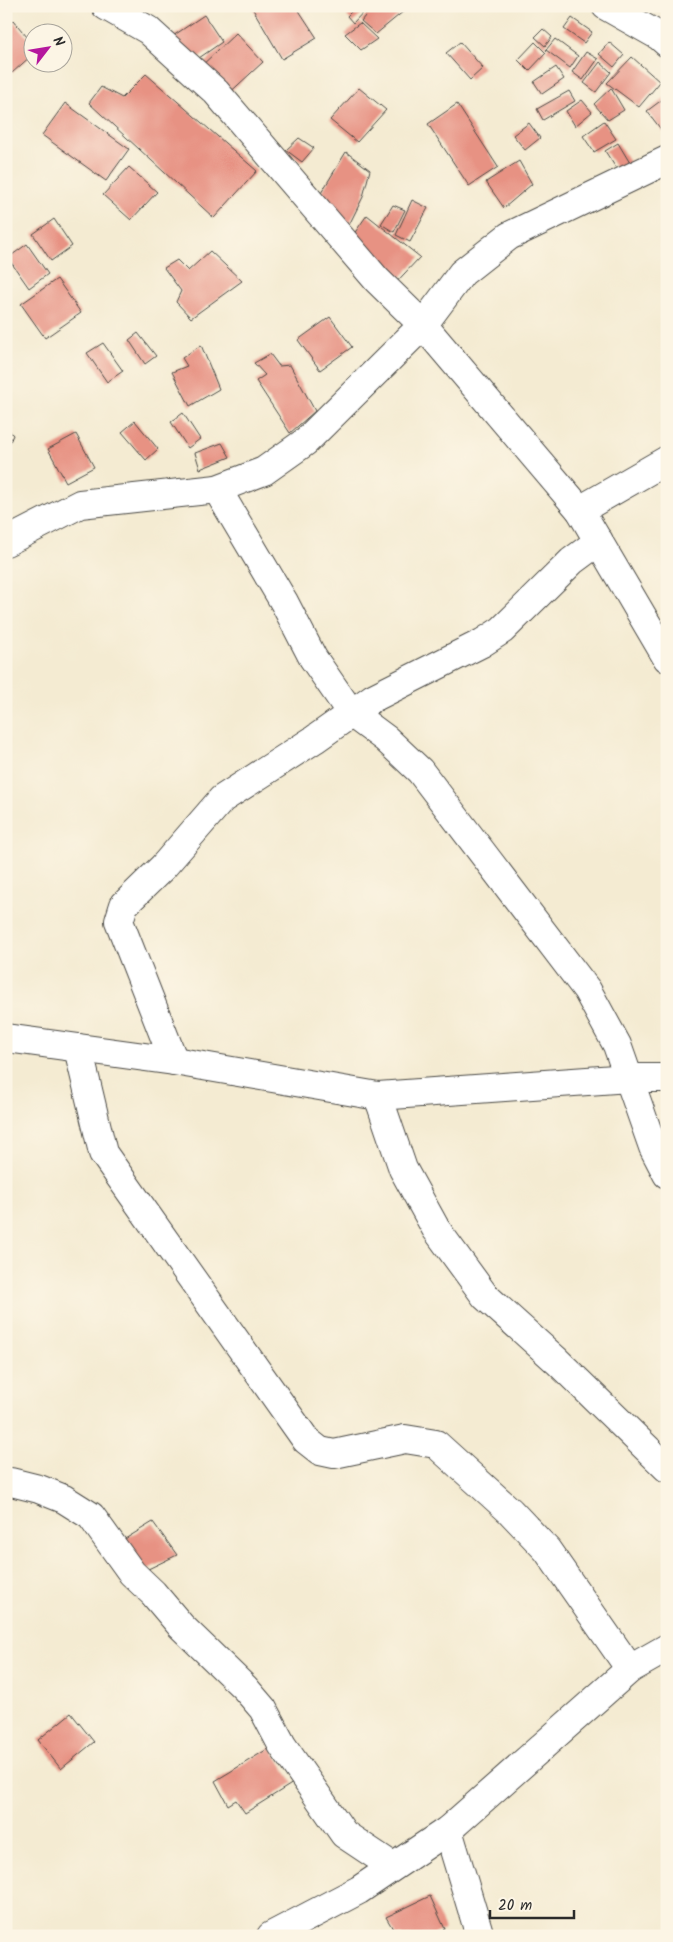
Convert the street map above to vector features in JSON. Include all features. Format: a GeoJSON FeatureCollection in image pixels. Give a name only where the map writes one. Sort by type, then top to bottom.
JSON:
{"type":"FeatureCollection","features":[{"type":"Feature","properties":{"kind":"street"},"geometry":{"type":"LineString","coordinates":[[106,6],[148,30],[216,92],[377,280],[423,325],[580,510],[667,658]]}},
{"type":"Feature","properties":{"kind":"street"},"geometry":{"type":"LineString","coordinates":[[606,6],[639,14],[667,43]]}},
{"type":"Feature","properties":{"kind":"street"},"geometry":{"type":"LineString","coordinates":[[6,542],[80,504],[217,489],[264,471],[305,442],[423,325],[462,273],[510,236],[667,160]]}},
{"type":"Feature","properties":{"kind":"street"},"geometry":{"type":"LineString","coordinates":[[580,510],[667,460]]}},
{"type":"Feature","properties":{"kind":"street"},"geometry":{"type":"LineString","coordinates":[[217,489],[284,602],[313,658],[351,713],[386,739],[420,771],[587,990],[617,1045],[653,1147],[667,1174]]}},
{"type":"Feature","properties":{"kind":"street"},"geometry":{"type":"LineString","coordinates":[[174,1061],[119,921],[124,905],[163,867],[222,800],[315,739],[373,698],[482,643],[502,630],[572,561],[599,541]]}},
{"type":"Feature","properties":{"kind":"street"},"geometry":{"type":"LineString","coordinates":[[6,1038],[174,1061],[378,1096],[629,1078],[667,1078]]}},
{"type":"Feature","properties":{"kind":"street"},"geometry":{"type":"LineString","coordinates":[[78,1048],[103,1153],[306,1440],[320,1451],[334,1454],[405,1439],[436,1444],[510,1511],[546,1550],[630,1669]]}},
{"type":"Feature","properties":{"kind":"street"},"geometry":{"type":"LineString","coordinates":[[378,1096],[402,1169],[436,1229],[485,1296],[557,1361],[667,1468]]}},
{"type":"Feature","properties":{"kind":"street"},"geometry":{"type":"LineString","coordinates":[[6,1483],[11,1482],[39,1489],[64,1500],[91,1516],[132,1573],[153,1593],[180,1626],[263,1708],[282,1745],[344,1834],[392,1866]]}},
{"type":"Feature","properties":{"kind":"street"},"geometry":{"type":"LineString","coordinates":[[271,1936],[359,1890],[448,1830],[630,1669],[667,1648]]}},
{"type":"Feature","properties":{"kind":"street"},"geometry":{"type":"LineString","coordinates":[[448,1830],[480,1936]]}},
{"type":"Feature","properties":{"kind":"building"},"geometry":{"type":"Polygon","coordinates":[[[251,6],[296,6],[317,38],[282,59],[251,6]]]}},
{"type":"Feature","properties":{"kind":"building"},"geometry":{"type":"Polygon","coordinates":[[[357,6],[369,6],[353,23],[347,16],[357,6]]]}},
{"type":"Feature","properties":{"kind":"building"},"geometry":{"type":"Polygon","coordinates":[[[373,6],[410,6],[376,34],[361,21],[373,6]]]}},
{"type":"Feature","properties":{"kind":"building"},"geometry":{"type":"Polygon","coordinates":[[[204,15],[222,42],[189,65],[170,38],[204,15]]]}},
{"type":"Feature","properties":{"kind":"building"},"geometry":{"type":"Polygon","coordinates":[[[572,18],[592,32],[584,43],[564,29],[572,18]]]}},
{"type":"Feature","properties":{"kind":"building"},"geometry":{"type":"Polygon","coordinates":[[[13,20],[22,31],[22,64],[12,73],[6,66],[6,26],[13,20]]]}},
{"type":"Feature","properties":{"kind":"building"},"geometry":{"type":"Polygon","coordinates":[[[360,23],[377,39],[361,50],[345,34],[360,23]]]}},
{"type":"Feature","properties":{"kind":"building"},"geometry":{"type":"Polygon","coordinates":[[[543,29],[552,37],[545,46],[535,37],[543,29]]]}},
{"type":"Feature","properties":{"kind":"building"},"geometry":{"type":"Polygon","coordinates":[[[236,33],[263,62],[225,97],[198,69],[236,33]]]}},
{"type":"Feature","properties":{"kind":"building"},"geometry":{"type":"Polygon","coordinates":[[[555,39],[578,56],[570,68],[546,50],[555,39]]]}},
{"type":"Feature","properties":{"kind":"building"},"geometry":{"type":"Polygon","coordinates":[[[460,42],[483,68],[470,80],[446,53],[460,42]]]}},
{"type":"Feature","properties":{"kind":"building"},"geometry":{"type":"Polygon","coordinates":[[[535,42],[546,53],[529,71],[518,60],[535,42]]]}},
{"type":"Feature","properties":{"kind":"building"},"geometry":{"type":"Polygon","coordinates":[[[609,42],[624,55],[614,67],[599,54],[609,42]]]}},
{"type":"Feature","properties":{"kind":"building"},"geometry":{"type":"Polygon","coordinates":[[[586,52],[598,59],[583,80],[572,72],[586,52]]]}},
{"type":"Feature","properties":{"kind":"building"},"geometry":{"type":"Polygon","coordinates":[[[632,57],[660,82],[639,107],[607,83],[632,57]]]}},
{"type":"Feature","properties":{"kind":"building"},"geometry":{"type":"Polygon","coordinates":[[[600,62],[611,72],[596,92],[584,83],[600,62]]]}},
{"type":"Feature","properties":{"kind":"building"},"geometry":{"type":"Polygon","coordinates":[[[556,67],[564,79],[542,94],[534,82],[556,67]]]}},
{"type":"Feature","properties":{"kind":"building"},"geometry":{"type":"Polygon","coordinates":[[[146,74],[257,171],[214,218],[89,103],[101,87],[122,98],[146,74]]]}},
{"type":"Feature","properties":{"kind":"building"},"geometry":{"type":"Polygon","coordinates":[[[359,88],[386,110],[357,142],[330,120],[359,88]]]}},
{"type":"Feature","properties":{"kind":"building"},"geometry":{"type":"Polygon","coordinates":[[[611,88],[624,110],[608,120],[594,104],[611,88]]]}},
{"type":"Feature","properties":{"kind":"building"},"geometry":{"type":"Polygon","coordinates":[[[569,91],[575,101],[543,120],[537,109],[569,91]]]}},
{"type":"Feature","properties":{"kind":"building"},"geometry":{"type":"Polygon","coordinates":[[[667,96],[667,129],[663,132],[647,111],[667,96]]]}},
{"type":"Feature","properties":{"kind":"building"},"geometry":{"type":"Polygon","coordinates":[[[582,100],[592,112],[575,126],[566,111],[582,100]]]}},
{"type":"Feature","properties":{"kind":"building"},"geometry":{"type":"Polygon","coordinates":[[[65,103],[129,149],[106,181],[42,135],[65,103]]]}},
{"type":"Feature","properties":{"kind":"building"},"geometry":{"type":"Polygon","coordinates":[[[457,104],[498,167],[469,186],[428,124],[457,104]]]}},
{"type":"Feature","properties":{"kind":"building"},"geometry":{"type":"Polygon","coordinates":[[[604,121],[616,139],[594,152],[583,136],[604,121]]]}},
{"type":"Feature","properties":{"kind":"building"},"geometry":{"type":"Polygon","coordinates":[[[529,123],[540,138],[525,150],[513,135],[529,123]]]}},
{"type":"Feature","properties":{"kind":"building"},"geometry":{"type":"Polygon","coordinates":[[[299,138],[314,148],[302,162],[286,150],[299,138]]]}},
{"type":"Feature","properties":{"kind":"building"},"geometry":{"type":"Polygon","coordinates":[[[618,143],[630,163],[618,171],[605,151],[618,143]]]}},
{"type":"Feature","properties":{"kind":"building"},"geometry":{"type":"Polygon","coordinates":[[[346,152],[370,170],[363,197],[347,229],[315,203],[346,152]]]}},
{"type":"Feature","properties":{"kind":"building"},"geometry":{"type":"Polygon","coordinates":[[[519,161],[532,184],[504,208],[486,182],[519,161]]]}},
{"type":"Feature","properties":{"kind":"building"},"geometry":{"type":"Polygon","coordinates":[[[129,167],[157,192],[131,220],[103,195],[129,167]]]}},
{"type":"Feature","properties":{"kind":"building"},"geometry":{"type":"Polygon","coordinates":[[[412,200],[428,208],[410,242],[396,235],[412,200]]]}},
{"type":"Feature","properties":{"kind":"building"},"geometry":{"type":"Polygon","coordinates":[[[393,205],[405,210],[394,232],[381,224],[393,205]]]}},
{"type":"Feature","properties":{"kind":"building"},"geometry":{"type":"Polygon","coordinates":[[[367,215],[420,257],[389,290],[347,244],[367,215]]]}},
{"type":"Feature","properties":{"kind":"building"},"geometry":{"type":"Polygon","coordinates":[[[54,219],[72,246],[51,261],[33,234],[54,219]]]}},
{"type":"Feature","properties":{"kind":"building"},"geometry":{"type":"Polygon","coordinates":[[[27,244],[48,274],[29,288],[8,258],[27,244]]]}},
{"type":"Feature","properties":{"kind":"building"},"geometry":{"type":"Polygon","coordinates":[[[210,251],[242,281],[191,318],[176,302],[181,291],[164,268],[177,260],[188,271],[210,251]]]}},
{"type":"Feature","properties":{"kind":"building"},"geometry":{"type":"Polygon","coordinates":[[[57,279],[81,313],[45,338],[21,304],[57,279]]]}},
{"type":"Feature","properties":{"kind":"building"},"geometry":{"type":"Polygon","coordinates":[[[330,317],[352,347],[320,370],[298,340],[330,317]]]}},
{"type":"Feature","properties":{"kind":"building"},"geometry":{"type":"Polygon","coordinates":[[[138,333],[156,356],[145,364],[129,340],[138,333]]]}},
{"type":"Feature","properties":{"kind":"building"},"geometry":{"type":"Polygon","coordinates":[[[103,343],[123,371],[107,382],[87,353],[103,343]]]}},
{"type":"Feature","properties":{"kind":"building"},"geometry":{"type":"Polygon","coordinates":[[[201,345],[219,389],[190,406],[172,372],[187,366],[182,358],[201,345]]]}},
{"type":"Feature","properties":{"kind":"building"},"geometry":{"type":"Polygon","coordinates":[[[270,354],[279,366],[290,365],[315,411],[290,433],[256,381],[265,375],[254,363],[270,354]]]}},
{"type":"Feature","properties":{"kind":"building"},"geometry":{"type":"Polygon","coordinates":[[[183,413],[200,439],[188,448],[171,422],[183,413]]]}},
{"type":"Feature","properties":{"kind":"building"},"geometry":{"type":"Polygon","coordinates":[[[135,421],[158,449],[146,460],[122,432],[135,421]]]}},
{"type":"Feature","properties":{"kind":"building"},"geometry":{"type":"Polygon","coordinates":[[[6,427],[13,435],[6,451],[6,427]]]}},
{"type":"Feature","properties":{"kind":"building"},"geometry":{"type":"Polygon","coordinates":[[[76,434],[94,467],[66,482],[48,449],[76,434]]]}},
{"type":"Feature","properties":{"kind":"building"},"geometry":{"type":"Polygon","coordinates":[[[222,443],[230,457],[200,469],[195,453],[222,443]]]}},
{"type":"Feature","properties":{"kind":"building"},"geometry":{"type":"Polygon","coordinates":[[[153,1522],[177,1555],[142,1572],[120,1542],[153,1522]]]}},
{"type":"Feature","properties":{"kind":"building"},"geometry":{"type":"Polygon","coordinates":[[[71,1713],[94,1742],[61,1769],[38,1740],[71,1713]]]}},
{"type":"Feature","properties":{"kind":"building"},"geometry":{"type":"Polygon","coordinates":[[[271,1747],[293,1783],[245,1813],[236,1800],[228,1805],[215,1781],[271,1747]]]}},
{"type":"Feature","properties":{"kind":"building"},"geometry":{"type":"Polygon","coordinates":[[[430,1896],[445,1929],[430,1936],[397,1936],[386,1917],[430,1896]]]}}]}
